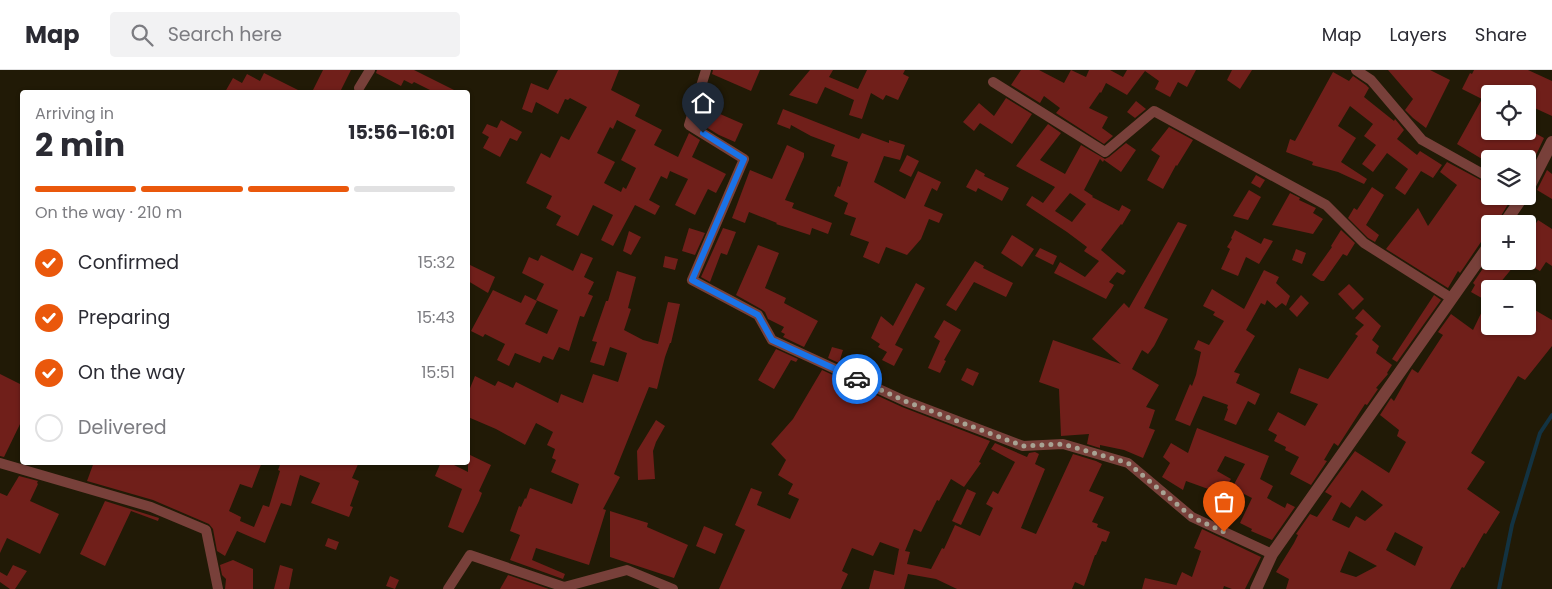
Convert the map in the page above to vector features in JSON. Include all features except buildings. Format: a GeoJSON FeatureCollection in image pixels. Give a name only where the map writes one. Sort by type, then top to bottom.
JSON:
{"type":"FeatureCollection","features":[{"type":"Feature","properties":{"kind":"street"},"geometry":{"type":"LineString","coordinates":[[359,88],[370,70]]}},
{"type":"Feature","properties":{"kind":"street"},"geometry":{"type":"LineString","coordinates":[[706,70],[689,124],[744,159],[692,280],[758,315],[772,340],[905,401],[1023,446],[1063,444],[1128,463],[1192,517],[1272,554]]}},
{"type":"Feature","properties":{"kind":"street"},"geometry":{"type":"LineString","coordinates":[[1356,70],[1371,80],[1422,140],[1481,173]]}},
{"type":"Feature","properties":{"kind":"street"},"geometry":{"type":"LineString","coordinates":[[993,82],[1105,152],[1154,111],[1326,205],[1364,242],[1451,298]]}},
{"type":"Feature","properties":{"kind":"street"},"geometry":{"type":"LineString","coordinates":[[1536,173],[1552,142]]}},
{"type":"Feature","properties":{"kind":"street"},"geometry":{"type":"LineString","coordinates":[[1256,589],[1272,554],[1481,256]]}},
{"type":"Feature","properties":{"kind":"street"},"geometry":{"type":"LineString","coordinates":[[0,462],[151,506],[206,530],[218,589]]}},
{"type":"Feature","properties":{"kind":"street"},"geometry":{"type":"LineString","coordinates":[[448,589],[470,554],[564,587],[627,570],[673,589]]}},
{"type":"Feature","properties":{"kind":"waterway"},"geometry":{"type":"LineString","coordinates":[[1499,589],[1512,525],[1540,433],[1552,415]]}},
{"type":"Feature","properties":{"kind":"way so far"},"geometry":{"type":"LineString","coordinates":[[857,379],[964,425],[1023,446],[1063,444],[1128,463],[1192,517],[1224,532]]}},
{"type":"Feature","properties":{"kind":"route"},"geometry":{"type":"LineString","coordinates":[[703,133],[744,159],[692,280],[758,315],[772,340],[857,379]]}}]}
